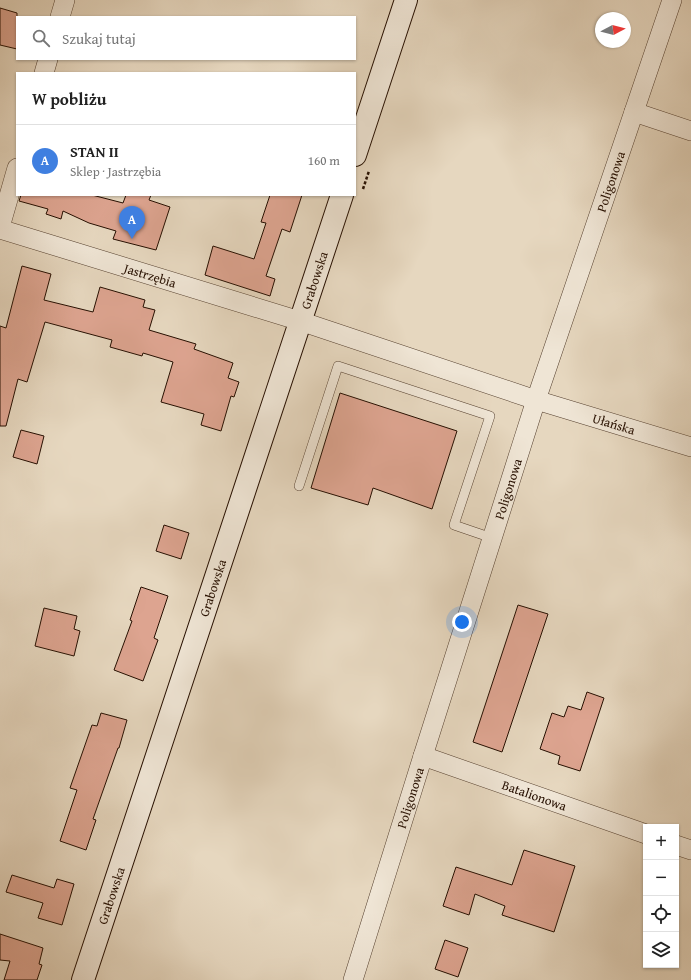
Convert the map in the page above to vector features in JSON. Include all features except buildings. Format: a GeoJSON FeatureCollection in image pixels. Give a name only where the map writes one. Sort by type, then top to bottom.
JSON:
{"type":"FeatureCollection","features":[{"type":"Feature","properties":{"kind":"street"},"geometry":{"type":"LineString","coordinates":[[60,16],[65,0]]}},
{"type":"Feature","properties":{"kind":"street"},"geometry":{"type":"LineString","coordinates":[[356,152],[406,0]]}},
{"type":"Feature","properties":{"kind":"street","name":"Poligonowa"},"geometry":{"type":"LineString","coordinates":[[353,980],[536,400],[672,0]]}},
{"type":"Feature","properties":{"kind":"street"},"geometry":{"type":"LineString","coordinates":[[44,72],[48,60]]}},
{"type":"Feature","properties":{"kind":"street"},"geometry":{"type":"LineString","coordinates":[[634,112],[691,131]]}},
{"type":"Feature","properties":{"kind":"street"},"geometry":{"type":"LineString","coordinates":[[0,228],[16,172]]}},
{"type":"Feature","properties":{"kind":"street","name":"Grabowska"},"geometry":{"type":"LineString","coordinates":[[82,980],[342,196]]}},
{"type":"Feature","properties":{"kind":"street","name":"Jastrzębia"},"geometry":{"type":"LineString","coordinates":[[0,228],[300,321],[536,400]]}},
{"type":"Feature","properties":{"kind":"street","name":"Ułańska"},"geometry":{"type":"LineString","coordinates":[[536,400],[691,447]]}},
{"type":"Feature","properties":{"kind":"street","name":"Batalionowa"},"geometry":{"type":"LineString","coordinates":[[423,756],[643,833]]}},
{"type":"Feature","properties":{"kind":"street"},"geometry":{"type":"LineString","coordinates":[[679,846],[691,850]]}},
{"type":"Feature","properties":{"kind":"lane"},"geometry":{"type":"LineString","coordinates":[[299,486],[338,366],[490,416],[454,525],[492,538]]}},
{"type":"Feature","properties":{"kind":"place","name":"STAN II"},"geometry":{"type":"Point","coordinates":[132,239]}}]}
